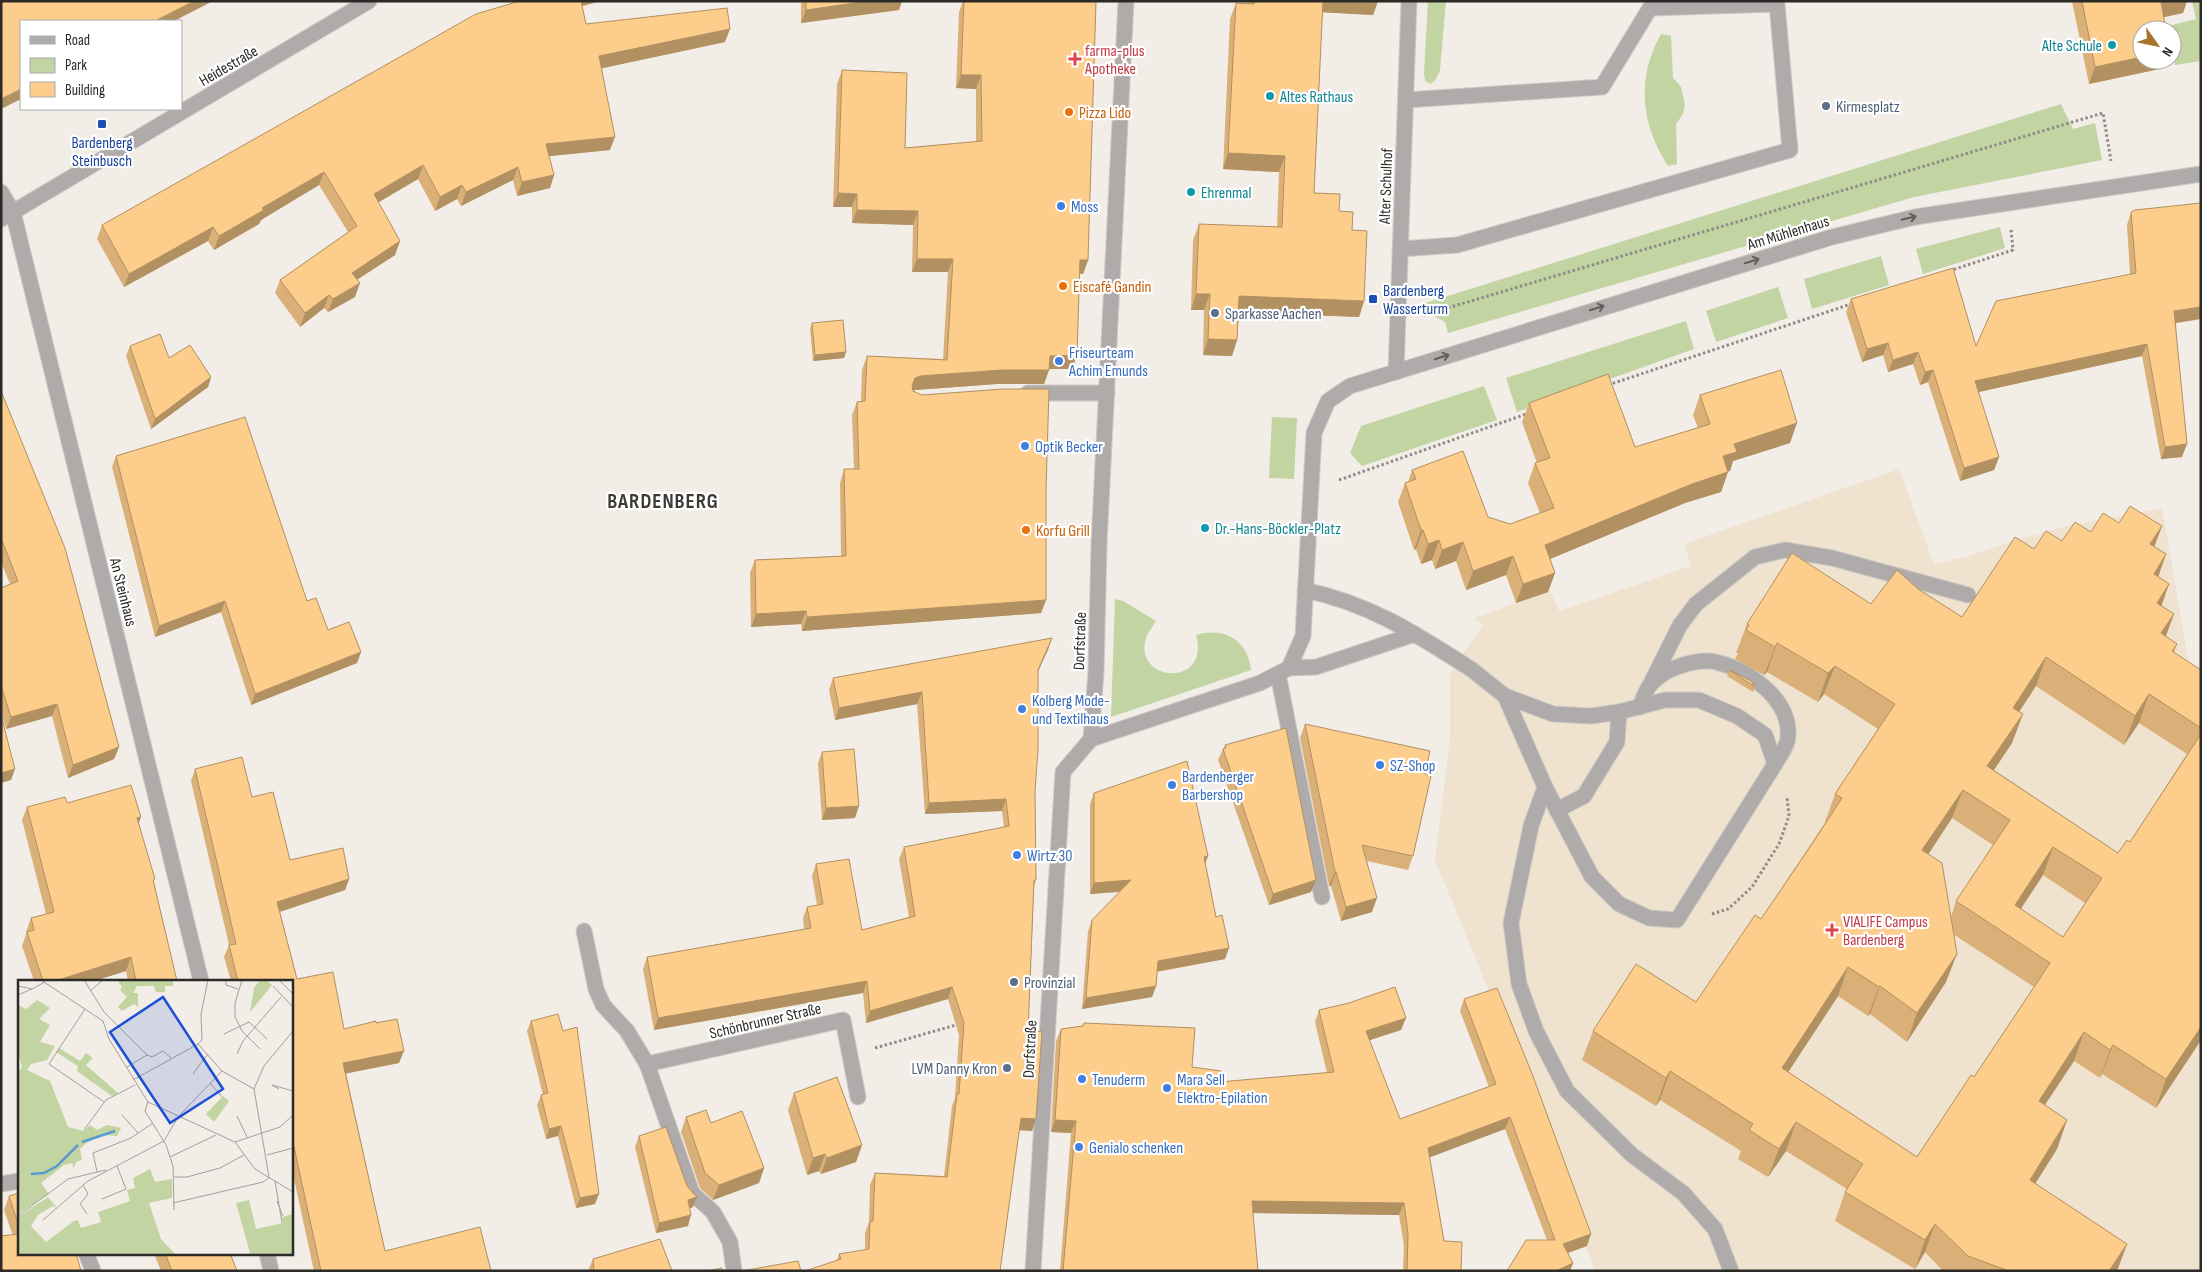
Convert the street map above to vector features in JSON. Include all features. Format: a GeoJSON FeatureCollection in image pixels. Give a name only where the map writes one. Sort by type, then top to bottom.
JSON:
{"type":"FeatureCollection","features":[{"type":"Feature","properties":{"kind":"street","name":"Heidestraße"},"geometry":{"type":"LineString","coordinates":[[7,215],[369,1]]}},
{"type":"Feature","properties":{"kind":"street","name":"Dorfstraße"},"geometry":{"type":"LineString","coordinates":[[1032,1271],[1063,772],[1091,739],[1126,1]]}},
{"type":"Feature","properties":{"kind":"street","name":"Alter Schulhof"},"geometry":{"type":"LineString","coordinates":[[1396,372],[1409,1]]}},
{"type":"Feature","properties":{"kind":"street"},"geometry":{"type":"LineString","coordinates":[[1400,249],[1457,245],[1790,150],[1777,4],[1650,8],[1602,86],[1406,100]]}},
{"type":"Feature","properties":{"kind":"street","name":"Am Mühlenhaus"},"geometry":{"type":"LineString","coordinates":[[1396,372],[1832,237],[1914,217],[2201,174]]}},
{"type":"Feature","properties":{"kind":"street","name":"An Steinhaus"},"geometry":{"type":"LineString","coordinates":[[1,192],[201,980]]}},
{"type":"Feature","properties":{"kind":"street"},"geometry":{"type":"LineString","coordinates":[[1322,897],[1284,671],[1303,636],[1314,433],[1328,401],[1350,386],[1396,372]]}},
{"type":"Feature","properties":{"kind":"street"},"geometry":{"type":"LineString","coordinates":[[1018,393],[1107,393]]}},
{"type":"Feature","properties":{"kind":"street"},"geometry":{"type":"LineString","coordinates":[[1640,707],[1680,625],[1696,604],[1755,557],[1785,550],[1832,558],[1968,595]]}},
{"type":"Feature","properties":{"kind":"street"},"geometry":{"type":"LineString","coordinates":[[1305,590],[1337,596],[1359,605],[1415,634],[1471,669],[1506,696],[1552,714],[1591,716],[1619,712],[1665,700],[1699,700],[1738,716],[1765,735],[1775,764]]}},
{"type":"Feature","properties":{"kind":"street"},"geometry":{"type":"LineString","coordinates":[[1091,739],[1260,684],[1284,671],[1316,667],[1415,634]]}},
{"type":"Feature","properties":{"kind":"street"},"geometry":{"type":"LineString","coordinates":[[1506,696],[1545,787],[1592,877],[1619,904],[1649,918],[1677,920],[1775,764],[1788,738],[1784,712],[1776,698],[1754,680],[1739,671],[1715,662],[1696,662],[1674,668],[1652,683]]}},
{"type":"Feature","properties":{"kind":"street"},"geometry":{"type":"LineString","coordinates":[[1557,810],[1584,796],[1617,742],[1619,712]]}},
{"type":"Feature","properties":{"kind":"street"},"geometry":{"type":"LineString","coordinates":[[1545,787],[1531,826],[1511,923],[1518,984],[1536,1031],[1567,1092],[1632,1156],[1683,1193],[1715,1229],[1731,1271]]}},
{"type":"Feature","properties":{"kind":"street"},"geometry":{"type":"LineString","coordinates":[[584,931],[596,989],[603,1005],[627,1031],[647,1064],[692,1194],[713,1212],[730,1242],[734,1271]]}},
{"type":"Feature","properties":{"kind":"street","name":"Schönbrunner Straße"},"geometry":{"type":"LineString","coordinates":[[647,1064],[842,1020],[858,1098]]}},
{"type":"Feature","properties":{"kind":"street"},"geometry":{"type":"LineString","coordinates":[[1,1184],[18,1181]]}},
{"type":"Feature","properties":{"kind":"street"},"geometry":{"type":"LineString","coordinates":[[86,1254],[93,1271]]}},
{"type":"Feature","properties":{"kind":"street"},"geometry":{"type":"LineString","coordinates":[[267,1254],[271,1271]]}},
{"type":"Feature","properties":{"kind":"path"},"geometry":{"type":"LineString","coordinates":[[1398,316],[1428,315],[2103,113],[2116,187]]}},
{"type":"Feature","properties":{"kind":"path"},"geometry":{"type":"LineString","coordinates":[[1947,272],[2013,250],[2008,204]]}},
{"type":"Feature","properties":{"kind":"path"},"geometry":{"type":"LineString","coordinates":[[1600,388],[1853,303]]}},
{"type":"Feature","properties":{"kind":"path"},"geometry":{"type":"LineString","coordinates":[[1310,490],[1534,411]]}},
{"type":"Feature","properties":{"kind":"path"},"geometry":{"type":"LineString","coordinates":[[1677,920],[1700,918],[1728,909],[1752,887],[1779,844],[1789,816],[1786,788],[1775,764]]}},
{"type":"Feature","properties":{"kind":"path"},"geometry":{"type":"LineString","coordinates":[[850,1056],[956,1025]]}},
{"type":"Feature","properties":{"kind":"shaded area","name":"VIALIFE Campus Bardenberg"},"geometry":{"type":"Polygon","coordinates":[[[1899,469],[1934,564],[1965,557],[2019,539],[2067,526],[2162,508],[2190,670],[2201,677],[2201,1271],[1595,1271],[1545,1127],[1435,860],[1450,737],[1450,674],[1483,625],[1474,618],[1550,591],[1559,611],[1691,566],[1684,544],[1899,469]]]}},
{"type":"Feature","properties":{"kind":"green space"},"geometry":{"type":"Polygon","coordinates":[[[1428,1],[1446,1],[1440,70],[1436,79],[1431,84],[1425,81],[1424,73],[1428,1]]]}},
{"type":"Feature","properties":{"kind":"green space"},"geometry":{"type":"Polygon","coordinates":[[[2192,1],[2201,1],[2201,61],[2182,64],[2182,22],[2196,19],[2192,1]]]}},
{"type":"Feature","properties":{"kind":"green space"},"geometry":{"type":"Polygon","coordinates":[[[1661,34],[1671,36],[1673,78],[1681,87],[1685,105],[1683,114],[1676,124],[1677,164],[1668,166],[1652,134],[1645,101],[1648,67],[1661,34]]]}},
{"type":"Feature","properties":{"kind":"green space"},"geometry":{"type":"Polygon","coordinates":[[[2061,104],[2073,129],[2095,123],[2102,160],[1914,197],[1448,333],[1445,322],[1416,306],[2061,104]]]}},
{"type":"Feature","properties":{"kind":"green space"},"geometry":{"type":"Polygon","coordinates":[[[2000,227],[2005,248],[1923,274],[1916,249],[2000,227]]]}},
{"type":"Feature","properties":{"kind":"green space"},"geometry":{"type":"Polygon","coordinates":[[[1881,256],[1889,285],[1812,309],[1804,279],[1881,256]]]}},
{"type":"Feature","properties":{"kind":"green space"},"geometry":{"type":"Polygon","coordinates":[[[1778,287],[1788,318],[1716,342],[1706,311],[1778,287]]]}},
{"type":"Feature","properties":{"kind":"green space"},"geometry":{"type":"Polygon","coordinates":[[[1686,321],[1694,349],[1517,412],[1506,378],[1686,321]]]}},
{"type":"Feature","properties":{"kind":"green space"},"geometry":{"type":"Polygon","coordinates":[[[1484,386],[1497,420],[1362,466],[1350,453],[1361,426],[1484,386]]]}},
{"type":"Feature","properties":{"kind":"green space"},"geometry":{"type":"Polygon","coordinates":[[[1272,417],[1297,418],[1294,479],[1269,478],[1272,417]]]}},
{"type":"Feature","properties":{"kind":"green space"},"geometry":{"type":"Polygon","coordinates":[[[1115,599],[1123,601],[1156,621],[1146,638],[1145,653],[1150,664],[1160,671],[1171,673],[1183,671],[1193,664],[1198,652],[1196,635],[1206,633],[1224,634],[1239,643],[1249,659],[1251,670],[1111,717],[1115,599]]]}},
{"type":"Feature","properties":{"kind":"building"},"geometry":{"type":"Polygon","coordinates":[[[1,1],[194,1],[157,20],[20,20],[20,90],[1,99],[1,1]]]}},
{"type":"Feature","properties":{"kind":"building"},"geometry":{"type":"Polygon","coordinates":[[[520,1],[581,1],[586,24],[727,8],[730,29],[599,56],[615,137],[546,144],[554,175],[522,182],[518,167],[466,192],[462,185],[440,197],[423,165],[374,194],[400,241],[352,273],[360,283],[333,299],[329,295],[305,313],[280,280],[357,226],[324,172],[262,208],[264,210],[219,236],[213,227],[129,274],[102,225],[476,14],[520,1]]]}},
{"type":"Feature","properties":{"kind":"building"},"geometry":{"type":"Polygon","coordinates":[[[806,1],[869,1],[806,10],[806,1]]]}},
{"type":"Feature","properties":{"kind":"building"},"geometry":{"type":"Polygon","coordinates":[[[964,1],[1096,1],[1088,260],[1080,260],[1077,355],[1050,356],[1049,370],[1002,370],[920,376],[915,378],[912,386],[913,391],[922,395],[1003,389],[1049,389],[1046,491],[1046,600],[807,617],[806,611],[756,614],[755,560],[846,556],[844,469],[859,469],[857,402],[865,401],[867,356],[947,360],[953,259],[917,259],[918,211],[857,210],[857,194],[838,193],[842,70],[907,73],[905,148],[982,141],[981,75],[961,75],[964,1]]]}},
{"type":"Feature","properties":{"kind":"building"},"geometry":{"type":"Polygon","coordinates":[[[1254,1],[1323,1],[1314,193],[1340,194],[1339,211],[1353,212],[1352,230],[1367,231],[1364,301],[1239,296],[1237,340],[1208,339],[1210,294],[1196,294],[1199,224],[1282,227],[1285,156],[1228,153],[1236,3],[1254,4],[1254,1]]]}},
{"type":"Feature","properties":{"kind":"building"},"geometry":{"type":"Polygon","coordinates":[[[2082,1],[2165,1],[2161,2],[2164,20],[2132,20],[2132,59],[2095,67],[2082,1]]]}},
{"type":"Feature","properties":{"kind":"building"},"geometry":{"type":"Polygon","coordinates":[[[2201,203],[2201,307],[2174,311],[2187,444],[2165,447],[2147,344],[1975,381],[1999,457],[1964,468],[1933,370],[1925,372],[1918,352],[1893,360],[1888,343],[1867,349],[1851,299],[1953,268],[1976,346],[1996,301],[2136,273],[2131,212],[2201,203]]]}},
{"type":"Feature","properties":{"kind":"building"},"geometry":{"type":"Polygon","coordinates":[[[843,320],[846,352],[815,355],[812,323],[843,320]]]}},
{"type":"Feature","properties":{"kind":"building"},"geometry":{"type":"Polygon","coordinates":[[[160,334],[169,358],[190,345],[211,377],[155,419],[130,346],[160,334]]]}},
{"type":"Feature","properties":{"kind":"building"},"geometry":{"type":"Polygon","coordinates":[[[1781,370],[1797,423],[1734,444],[1737,452],[1723,456],[1728,472],[1692,484],[1545,545],[1555,573],[1523,584],[1513,556],[1473,571],[1463,542],[1442,550],[1439,540],[1428,544],[1423,530],[1421,530],[1405,483],[1416,479],[1412,470],[1463,451],[1488,517],[1510,524],[1554,508],[1535,463],[1550,458],[1529,403],[1608,374],[1635,447],[1710,424],[1700,395],[1781,370]]]}},
{"type":"Feature","properties":{"kind":"building"},"geometry":{"type":"Polygon","coordinates":[[[1,391],[65,548],[119,747],[73,765],[57,704],[11,717],[1,686],[1,588],[18,581],[1,538],[1,391]]]}},
{"type":"Feature","properties":{"kind":"building"},"geometry":{"type":"Polygon","coordinates":[[[245,417],[307,601],[316,598],[328,630],[349,622],[361,652],[255,694],[225,601],[159,626],[116,456],[245,417]]]}},
{"type":"Feature","properties":{"kind":"building"},"geometry":{"type":"Polygon","coordinates":[[[2130,506],[2162,526],[2150,544],[2166,554],[2154,574],[2169,584],[2157,603],[2174,614],[2161,633],[2177,644],[2172,651],[2201,670],[2201,728],[2149,694],[2135,716],[2046,657],[2013,708],[2023,714],[1987,766],[2118,853],[2127,840],[2130,842],[2201,734],[2201,1027],[2166,1079],[2113,1045],[2110,1050],[2084,1032],[2039,1101],[2067,1120],[2030,1180],[2127,1244],[2109,1271],[2009,1271],[1968,1256],[1935,1224],[1925,1240],[1845,1192],[1863,1164],[1796,1122],[1779,1149],[1749,1130],[1753,1124],[1670,1071],[1666,1078],[1593,1031],[1636,964],[1696,1002],[1755,915],[1761,919],[1810,847],[1842,798],[1835,794],[1895,704],[1835,666],[1828,673],[1777,643],[1775,647],[1746,630],[1749,625],[1747,624],[1792,553],[1871,604],[1897,570],[1918,589],[1962,617],[2015,537],[2034,549],[2046,531],[2062,541],[2075,522],[2091,532],[2103,513],[2119,523],[2130,506]],[[1963,790],[1922,850],[1942,863],[1957,954],[1917,1013],[1880,986],[1848,967],[1782,1068],[1917,1157],[1971,1075],[1974,1077],[2050,963],[1956,901],[2010,820],[1963,790]],[[2053,847],[2015,905],[2063,937],[2102,878],[2053,847]]]}},
{"type":"Feature","properties":{"kind":"building"},"geometry":{"type":"Polygon","coordinates":[[[1052,638],[1038,670],[1038,750],[1035,791],[1036,880],[1034,880],[1028,1033],[1042,1031],[1036,1119],[1021,1118],[1000,1271],[805,1271],[841,1259],[839,1254],[869,1249],[870,1221],[873,1221],[875,1173],[947,1177],[957,1094],[959,1094],[964,1023],[952,987],[870,1011],[867,981],[658,1018],[647,957],[811,928],[807,907],[823,904],[816,864],[849,859],[862,930],[915,916],[904,847],[1009,826],[1006,799],[929,803],[922,692],[839,708],[833,678],[1052,638]]]}},
{"type":"Feature","properties":{"kind":"building"},"geometry":{"type":"Polygon","coordinates":[[[1730,670],[1751,681],[1755,687],[1730,670]]]}},
{"type":"Feature","properties":{"kind":"building"},"geometry":{"type":"Polygon","coordinates":[[[1,719],[15,769],[1,773],[1,719]]]}},
{"type":"Feature","properties":{"kind":"building"},"geometry":{"type":"Polygon","coordinates":[[[1305,724],[1430,751],[1425,774],[1431,776],[1413,856],[1362,845],[1377,898],[1346,907],[1335,872],[1305,724]]]}},
{"type":"Feature","properties":{"kind":"building"},"geometry":{"type":"Polygon","coordinates":[[[1286,728],[1316,880],[1273,894],[1223,749],[1226,748],[1225,745],[1286,728]]]}},
{"type":"Feature","properties":{"kind":"building"},"geometry":{"type":"Polygon","coordinates":[[[854,749],[859,806],[826,808],[822,752],[854,749]]]}},
{"type":"Feature","properties":{"kind":"building"},"geometry":{"type":"Polygon","coordinates":[[[242,757],[252,797],[273,792],[290,860],[343,848],[349,879],[277,902],[297,979],[333,972],[344,1029],[376,1021],[376,1023],[397,1019],[404,1051],[343,1063],[385,1251],[480,1227],[491,1271],[321,1271],[292,1138],[292,980],[238,980],[229,945],[236,944],[195,769],[242,757]]]}},
{"type":"Feature","properties":{"kind":"building"},"geometry":{"type":"Polygon","coordinates":[[[1187,761],[1208,856],[1204,857],[1216,917],[1222,915],[1229,948],[1158,961],[1156,986],[1086,998],[1092,920],[1131,880],[1094,883],[1094,793],[1187,761]]]}},
{"type":"Feature","properties":{"kind":"building"},"geometry":{"type":"Polygon","coordinates":[[[131,785],[141,817],[137,818],[155,879],[153,880],[177,980],[136,980],[131,957],[58,980],[43,980],[27,932],[34,930],[31,918],[54,912],[27,807],[65,797],[67,803],[131,785]]]}},
{"type":"Feature","properties":{"kind":"building"},"geometry":{"type":"Polygon","coordinates":[[[1395,987],[1406,1018],[1366,1031],[1400,1119],[1496,1084],[1464,999],[1497,988],[1531,1071],[1591,1234],[1563,1244],[1573,1263],[1556,1271],[1507,1271],[1526,1240],[1555,1240],[1510,1117],[1428,1148],[1444,1241],[1462,1242],[1461,1271],[1407,1271],[1408,1234],[1404,1203],[1252,1201],[1258,1271],[1063,1271],[1076,1121],[1055,1120],[1061,1029],[1083,1026],[1084,1023],[1195,1028],[1192,1067],[1221,1071],[1219,1082],[1334,1072],[1319,1010],[1349,1003],[1395,987]]]}},
{"type":"Feature","properties":{"kind":"building"},"geometry":{"type":"Polygon","coordinates":[[[558,1014],[563,1031],[577,1027],[599,1194],[580,1198],[561,1126],[549,1129],[541,1095],[548,1093],[531,1021],[558,1014]]]}},
{"type":"Feature","properties":{"kind":"building"},"geometry":{"type":"Polygon","coordinates":[[[837,1077],[862,1145],[827,1158],[825,1154],[813,1158],[794,1093],[837,1077]]]}},
{"type":"Feature","properties":{"kind":"building"},"geometry":{"type":"Polygon","coordinates":[[[706,1110],[711,1123],[742,1111],[764,1168],[719,1185],[705,1173],[686,1117],[706,1110]]]}},
{"type":"Feature","properties":{"kind":"building"},"geometry":{"type":"Polygon","coordinates":[[[666,1127],[687,1186],[697,1197],[688,1200],[691,1215],[659,1223],[639,1136],[666,1127]]]}},
{"type":"Feature","properties":{"kind":"building"},"geometry":{"type":"Polygon","coordinates":[[[18,1193],[18,1223],[9,1196],[18,1193]]]}},
{"type":"Feature","properties":{"kind":"building"},"geometry":{"type":"Polygon","coordinates":[[[18,1234],[18,1254],[76,1254],[81,1271],[1,1271],[1,1236],[18,1234]]]}},
{"type":"Feature","properties":{"kind":"building"},"geometry":{"type":"Polygon","coordinates":[[[660,1239],[672,1271],[594,1271],[593,1259],[660,1239]]]}},
{"type":"Feature","properties":{"kind":"building"},"geometry":{"type":"Polygon","coordinates":[[[165,1254],[230,1254],[237,1271],[172,1271],[165,1254]]]}},
{"type":"Feature","properties":{"kind":"building"},"geometry":{"type":"Polygon","coordinates":[[[798,1261],[801,1271],[742,1271],[798,1261]]]}},
{"type":"Feature","properties":{"kind":"building"},"geometry":{"type":"Polygon","coordinates":[[[722,1268],[723,1271],[707,1271],[722,1268]]]}},
{"type":"Feature","properties":{"kind":"place","name":"Alte Schule"},"geometry":{"type":"Point","coordinates":[2112,45]}},
{"type":"Feature","properties":{"kind":"place","name":"farma-plus Apotheke"},"geometry":{"type":"Point","coordinates":[1075,59]}},
{"type":"Feature","properties":{"kind":"place","name":"Altes Rathaus"},"geometry":{"type":"Point","coordinates":[1270,96]}},
{"type":"Feature","properties":{"kind":"place","name":"Kirmesplatz"},"geometry":{"type":"Point","coordinates":[1826,106]}},
{"type":"Feature","properties":{"kind":"place","name":"Pizza Lido"},"geometry":{"type":"Point","coordinates":[1069,112]}},
{"type":"Feature","properties":{"kind":"place","name":"Bardenberg Steinbusch"},"geometry":{"type":"Point","coordinates":[102,124]}},
{"type":"Feature","properties":{"kind":"place","name":"Ehrenmal"},"geometry":{"type":"Point","coordinates":[1191,192]}},
{"type":"Feature","properties":{"kind":"place","name":"Moss"},"geometry":{"type":"Point","coordinates":[1061,206]}},
{"type":"Feature","properties":{"kind":"place","name":"Eiscafé Gandin"},"geometry":{"type":"Point","coordinates":[1063,286]}},
{"type":"Feature","properties":{"kind":"place","name":"Bardenberg Wasserturm"},"geometry":{"type":"Point","coordinates":[1373,299]}},
{"type":"Feature","properties":{"kind":"place","name":"Sparkasse Aachen"},"geometry":{"type":"Point","coordinates":[1215,313]}},
{"type":"Feature","properties":{"kind":"place","name":"Friseurteam Achim Emunds"},"geometry":{"type":"Point","coordinates":[1059,361]}},
{"type":"Feature","properties":{"kind":"place","name":"Optik Becker"},"geometry":{"type":"Point","coordinates":[1025,446]}},
{"type":"Feature","properties":{"kind":"place","name":"Dr.-Hans-Böckler-Platz"},"geometry":{"type":"Point","coordinates":[1205,528]}},
{"type":"Feature","properties":{"kind":"place","name":"Korfu Grill"},"geometry":{"type":"Point","coordinates":[1026,530]}},
{"type":"Feature","properties":{"kind":"place","name":"Kolberg Mode- und Textilhaus"},"geometry":{"type":"Point","coordinates":[1022,709]}},
{"type":"Feature","properties":{"kind":"place","name":"SZ-Shop"},"geometry":{"type":"Point","coordinates":[1380,765]}},
{"type":"Feature","properties":{"kind":"place","name":"Bardenberger Barbershop"},"geometry":{"type":"Point","coordinates":[1172,785]}},
{"type":"Feature","properties":{"kind":"place","name":"Wirtz 30"},"geometry":{"type":"Point","coordinates":[1017,855]}},
{"type":"Feature","properties":{"kind":"place","name":"VIALIFE Campus Bardenberg"},"geometry":{"type":"Point","coordinates":[1832,930]}},
{"type":"Feature","properties":{"kind":"place","name":"Provinzial"},"geometry":{"type":"Point","coordinates":[1014,982]}},
{"type":"Feature","properties":{"kind":"place","name":"LVM Danny Kron"},"geometry":{"type":"Point","coordinates":[1007,1068]}},
{"type":"Feature","properties":{"kind":"place","name":"Tenuderm"},"geometry":{"type":"Point","coordinates":[1082,1079]}},
{"type":"Feature","properties":{"kind":"place","name":"Mara Sell Elektro-Epilation"},"geometry":{"type":"Point","coordinates":[1167,1088]}},
{"type":"Feature","properties":{"kind":"place","name":"Genialo schenken"},"geometry":{"type":"Point","coordinates":[1079,1147]}},
{"type":"Feature","properties":{"kind":"district","name":"BARDENBERG"},"geometry":{"type":"Point","coordinates":[663,501]}}]}
